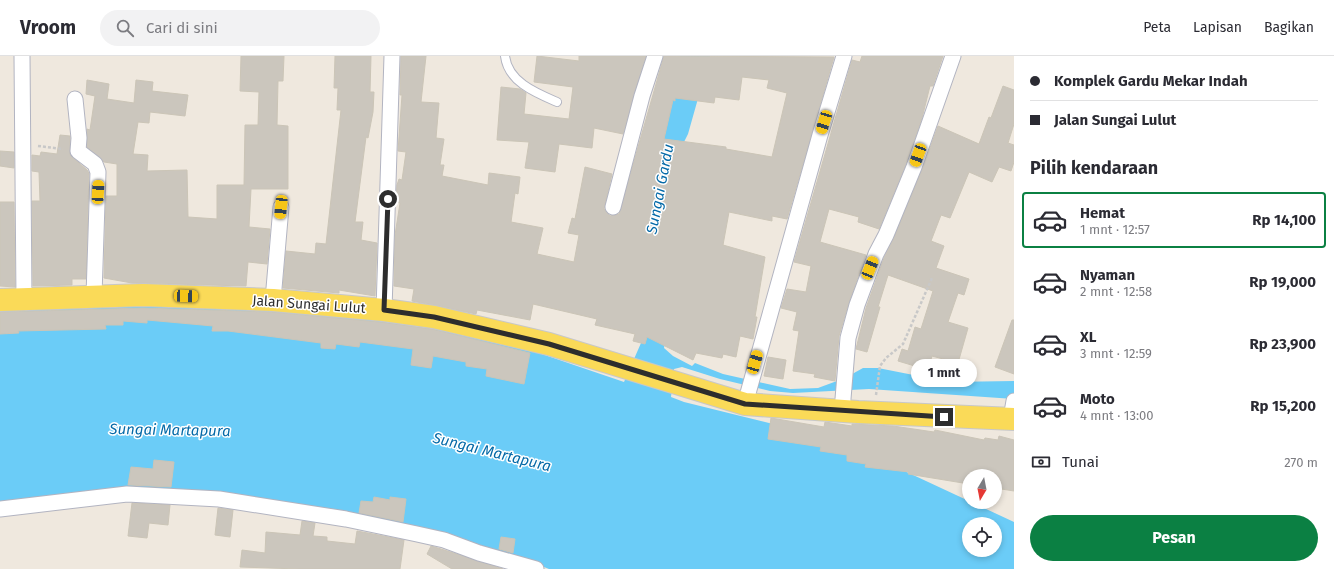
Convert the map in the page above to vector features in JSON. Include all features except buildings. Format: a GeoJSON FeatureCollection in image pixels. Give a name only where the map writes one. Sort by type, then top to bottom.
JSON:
{"type":"FeatureCollection","features":[{"type":"Feature","properties":{"kind":"main road","name":"Jalan Sungai Lulut"},"geometry":{"type":"LineString","coordinates":[[0,300],[143,295],[273,300],[384,310],[434,317],[549,344],[697,389],[746,398],[1013,410]]}},
{"type":"Feature","properties":{"kind":"street"},"geometry":{"type":"LineString","coordinates":[[22,56],[24,144],[24,299]]}},
{"type":"Feature","properties":{"kind":"street"},"geometry":{"type":"LineString","coordinates":[[384,310],[392,56]]}},
{"type":"Feature","properties":{"kind":"street"},"geometry":{"type":"LineString","coordinates":[[613,207],[642,96],[655,56]]}},
{"type":"Feature","properties":{"kind":"street"},"geometry":{"type":"LineString","coordinates":[[746,398],[820,135],[844,56]]}},
{"type":"Feature","properties":{"kind":"street"},"geometry":{"type":"LineString","coordinates":[[842,403],[848,338],[856,305],[876,254],[886,235],[914,167],[953,56]]}},
{"type":"Feature","properties":{"kind":"street"},"geometry":{"type":"LineString","coordinates":[[75,99],[79,138],[78,150],[95,164],[98,172],[94,296]]}},
{"type":"Feature","properties":{"kind":"street"},"geometry":{"type":"LineString","coordinates":[[273,300],[281,207]]}},
{"type":"Feature","properties":{"kind":"street"},"geometry":{"type":"LineString","coordinates":[[0,509],[127,494],[219,499],[346,519],[444,540],[478,553],[536,569]]}},
{"type":"Feature","properties":{"kind":"lane"},"geometry":{"type":"LineString","coordinates":[[506,56],[510,70],[518,80],[557,102]]}},
{"type":"Feature","properties":{"kind":"path"},"geometry":{"type":"LineString","coordinates":[[24,144],[78,150]]}},
{"type":"Feature","properties":{"kind":"path"},"geometry":{"type":"LineString","coordinates":[[876,395],[880,366],[886,358],[903,344],[932,278]]}},
{"type":"Feature","properties":{"kind":"water"},"geometry":{"type":"Polygon","coordinates":[[[680,56],[710,56],[688,134],[671,168],[673,298],[664,348],[673,356],[692,366],[695,363],[723,374],[790,389],[818,388],[845,378],[863,368],[878,368],[949,382],[1014,381],[1014,399],[869,389],[793,393],[770,391],[720,379],[682,367],[674,369],[671,397],[684,402],[838,440],[962,498],[962,509],[986,509],[1014,522],[1014,569],[549,569],[532,562],[172,493],[0,505],[0,308],[176,301],[304,310],[498,339],[624,382],[641,343],[665,111],[680,56]]]}},
{"type":"Feature","properties":{"kind":"route"},"geometry":{"type":"LineString","coordinates":[[388,199],[384,310],[434,317],[549,344],[745,404],[944,417]]}},
{"type":"Feature","properties":{"kind":"water label","name":"Sungai Gardu"},"geometry":{"type":"Point","coordinates":[660,189]}},
{"type":"Feature","properties":{"kind":"water label","name":"Sungai Martapura"},"geometry":{"type":"Point","coordinates":[170,430]}},
{"type":"Feature","properties":{"kind":"water label","name":"Sungai Martapura"},"geometry":{"type":"Point","coordinates":[492,452]}}]}
